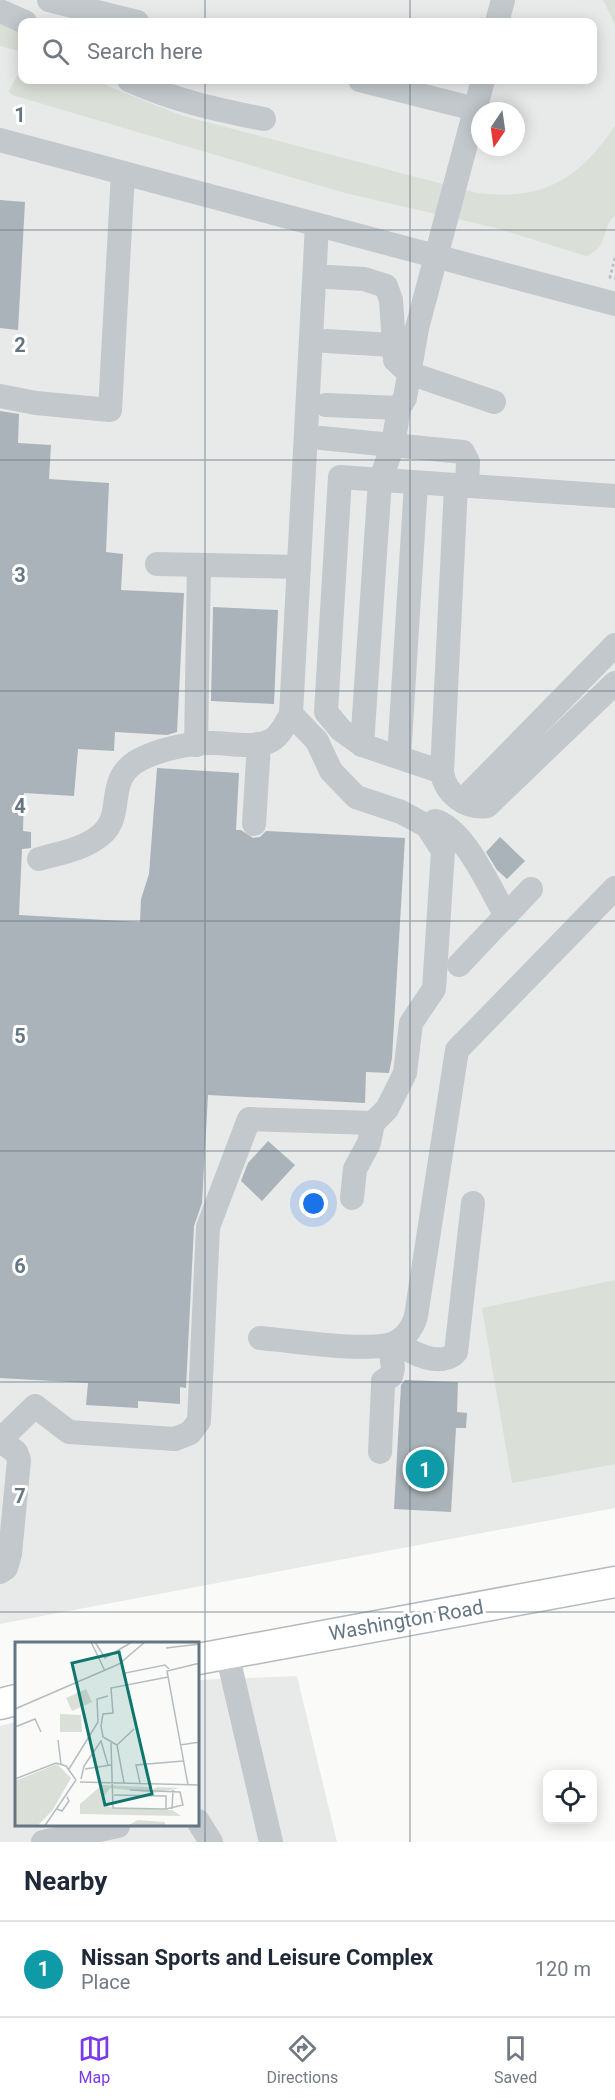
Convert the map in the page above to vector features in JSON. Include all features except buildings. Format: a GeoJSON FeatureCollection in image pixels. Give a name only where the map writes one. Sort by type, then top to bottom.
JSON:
{"type":"FeatureCollection","features":[{"type":"Feature","properties":{"kind":"main road","name":"Washington Road"},"geometry":{"type":"LineString","coordinates":[[200,1659],[615,1582]]}},
{"type":"Feature","properties":{"kind":"main road"},"geometry":{"type":"LineString","coordinates":[[0,1704],[15,1700]]}},
{"type":"Feature","properties":{"kind":"street"},"geometry":{"type":"LineString","coordinates":[[49,0],[121,18]]}},
{"type":"Feature","properties":{"kind":"street"},"geometry":{"type":"LineString","coordinates":[[498,18],[503,0]]}},
{"type":"Feature","properties":{"kind":"street"},"geometry":{"type":"LineString","coordinates":[[0,11],[18,19]]}},
{"type":"Feature","properties":{"kind":"street"},"geometry":{"type":"LineString","coordinates":[[138,84],[202,107],[264,119]]}},
{"type":"Feature","properties":{"kind":"street"},"geometry":{"type":"LineString","coordinates":[[376,84],[471,108]]}},
{"type":"Feature","properties":{"kind":"street"},"geometry":{"type":"LineString","coordinates":[[477,102],[482,84]]}},
{"type":"Feature","properties":{"kind":"street"},"geometry":{"type":"LineString","coordinates":[[362,745],[380,481],[393,445],[399,408],[405,398],[417,328],[471,124]]}},
{"type":"Feature","properties":{"kind":"street"},"geometry":{"type":"LineString","coordinates":[[0,140],[615,304]]}},
{"type":"Feature","properties":{"kind":"street"},"geometry":{"type":"LineString","coordinates":[[0,396],[36,403],[110,410],[123,173]]}},
{"type":"Feature","properties":{"kind":"street"},"geometry":{"type":"LineString","coordinates":[[39,860],[81,847],[105,832],[111,818],[122,773],[141,759],[176,747],[259,744],[272,740],[291,714],[317,225]]}},
{"type":"Feature","properties":{"kind":"street"},"geometry":{"type":"LineString","coordinates":[[328,277],[364,279],[386,286],[391,300],[392,345],[395,360],[409,374],[494,402]]}},
{"type":"Feature","properties":{"kind":"street"},"geometry":{"type":"LineString","coordinates":[[326,341],[392,345]]}},
{"type":"Feature","properties":{"kind":"street"},"geometry":{"type":"LineString","coordinates":[[326,405],[399,408]]}},
{"type":"Feature","properties":{"kind":"street"},"geometry":{"type":"LineString","coordinates":[[321,438],[463,452],[468,462],[461,486],[442,772],[447,788],[462,801],[476,807],[487,806],[615,683]]}},
{"type":"Feature","properties":{"kind":"street"},"geometry":{"type":"LineString","coordinates":[[442,772],[362,745],[341,730],[326,712],[340,477],[615,496]]}},
{"type":"Feature","properties":{"kind":"street"},"geometry":{"type":"LineString","coordinates":[[399,757],[416,484]]}},
{"type":"Feature","properties":{"kind":"street"},"geometry":{"type":"LineString","coordinates":[[157,564],[299,567]]}},
{"type":"Feature","properties":{"kind":"street"},"geometry":{"type":"LineString","coordinates":[[196,745],[199,565]]}},
{"type":"Feature","properties":{"kind":"street"},"geometry":{"type":"LineString","coordinates":[[462,801],[615,645]]}},
{"type":"Feature","properties":{"kind":"street"},"geometry":{"type":"LineString","coordinates":[[291,714],[317,741],[331,771],[356,797],[401,812],[428,826],[443,850],[434,989],[411,1023],[405,1073],[387,1109],[374,1124],[369,1143],[356,1169],[352,1198]]}},
{"type":"Feature","properties":{"kind":"street"},"geometry":{"type":"LineString","coordinates":[[254,824],[259,744]]}},
{"type":"Feature","properties":{"kind":"street"},"geometry":{"type":"LineString","coordinates":[[428,826],[435,821],[444,824],[457,834],[506,916]]}},
{"type":"Feature","properties":{"kind":"street"},"geometry":{"type":"LineString","coordinates":[[260,1338],[337,1345],[394,1343],[405,1336],[416,1316],[457,1050],[615,888]]}},
{"type":"Feature","properties":{"kind":"street"},"geometry":{"type":"LineString","coordinates":[[459,965],[531,889]]}},
{"type":"Feature","properties":{"kind":"street"},"geometry":{"type":"LineString","coordinates":[[0,1572],[6,1568],[10,1554],[19,1461],[16,1452],[0,1440],[36,1406],[69,1432],[175,1439],[190,1433],[199,1421],[208,1227],[249,1119],[374,1124]]}},
{"type":"Feature","properties":{"kind":"street"},"geometry":{"type":"LineString","coordinates":[[394,1343],[411,1354],[429,1358],[448,1358],[456,1352],[473,1203]]}},
{"type":"Feature","properties":{"kind":"street"},"geometry":{"type":"LineString","coordinates":[[380,1452],[383,1386],[384,1381],[391,1376],[394,1343]]}},
{"type":"Feature","properties":{"kind":"street"},"geometry":{"type":"LineString","coordinates":[[228,1653],[271,1842]]}},
{"type":"Feature","properties":{"kind":"street"},"geometry":{"type":"LineString","coordinates":[[200,1824],[211,1842]]}},
{"type":"Feature","properties":{"kind":"street"},"geometry":{"type":"LineString","coordinates":[[43,1842],[113,1827]]}},
{"type":"Feature","properties":{"kind":"path"},"geometry":{"type":"LineString","coordinates":[[615,258],[610,278],[615,279]]}},
{"type":"Feature","properties":{"kind":"shaded area"},"geometry":{"type":"Polygon","coordinates":[[[0,0],[615,0],[615,1508],[0,1624],[0,0]]]}},
{"type":"Feature","properties":{"kind":"shaded area"},"geometry":{"type":"Polygon","coordinates":[[[603,0],[615,0],[615,25],[603,0]]]}},
{"type":"Feature","properties":{"kind":"shaded area"},"geometry":{"type":"Polygon","coordinates":[[[0,21],[18,29],[18,51],[0,46],[0,21]]]}},
{"type":"Feature","properties":{"kind":"shaded area"},"geometry":{"type":"Polygon","coordinates":[[[18,74],[18,84],[105,84],[183,116],[477,193],[500,195],[540,190],[557,183],[587,160],[615,126],[615,216],[610,220],[599,247],[586,256],[496,228],[345,193],[12,95],[9,91],[18,74]]]}},
{"type":"Feature","properties":{"kind":"shaded area"},"geometry":{"type":"Polygon","coordinates":[[[615,1280],[615,1464],[512,1483],[482,1308],[615,1280]]]}},
{"type":"Feature","properties":{"kind":"shaded area"},"geometry":{"type":"Polygon","coordinates":[[[297,1676],[337,1842],[0,1842],[0,1726],[15,1722],[15,1827],[200,1827],[200,1680],[297,1676]]]}},
{"type":"Feature","properties":{"kind":"place","name":"Nissan Sports and Leisure Complex"},"geometry":{"type":"Point","coordinates":[425,1469]}}]}
